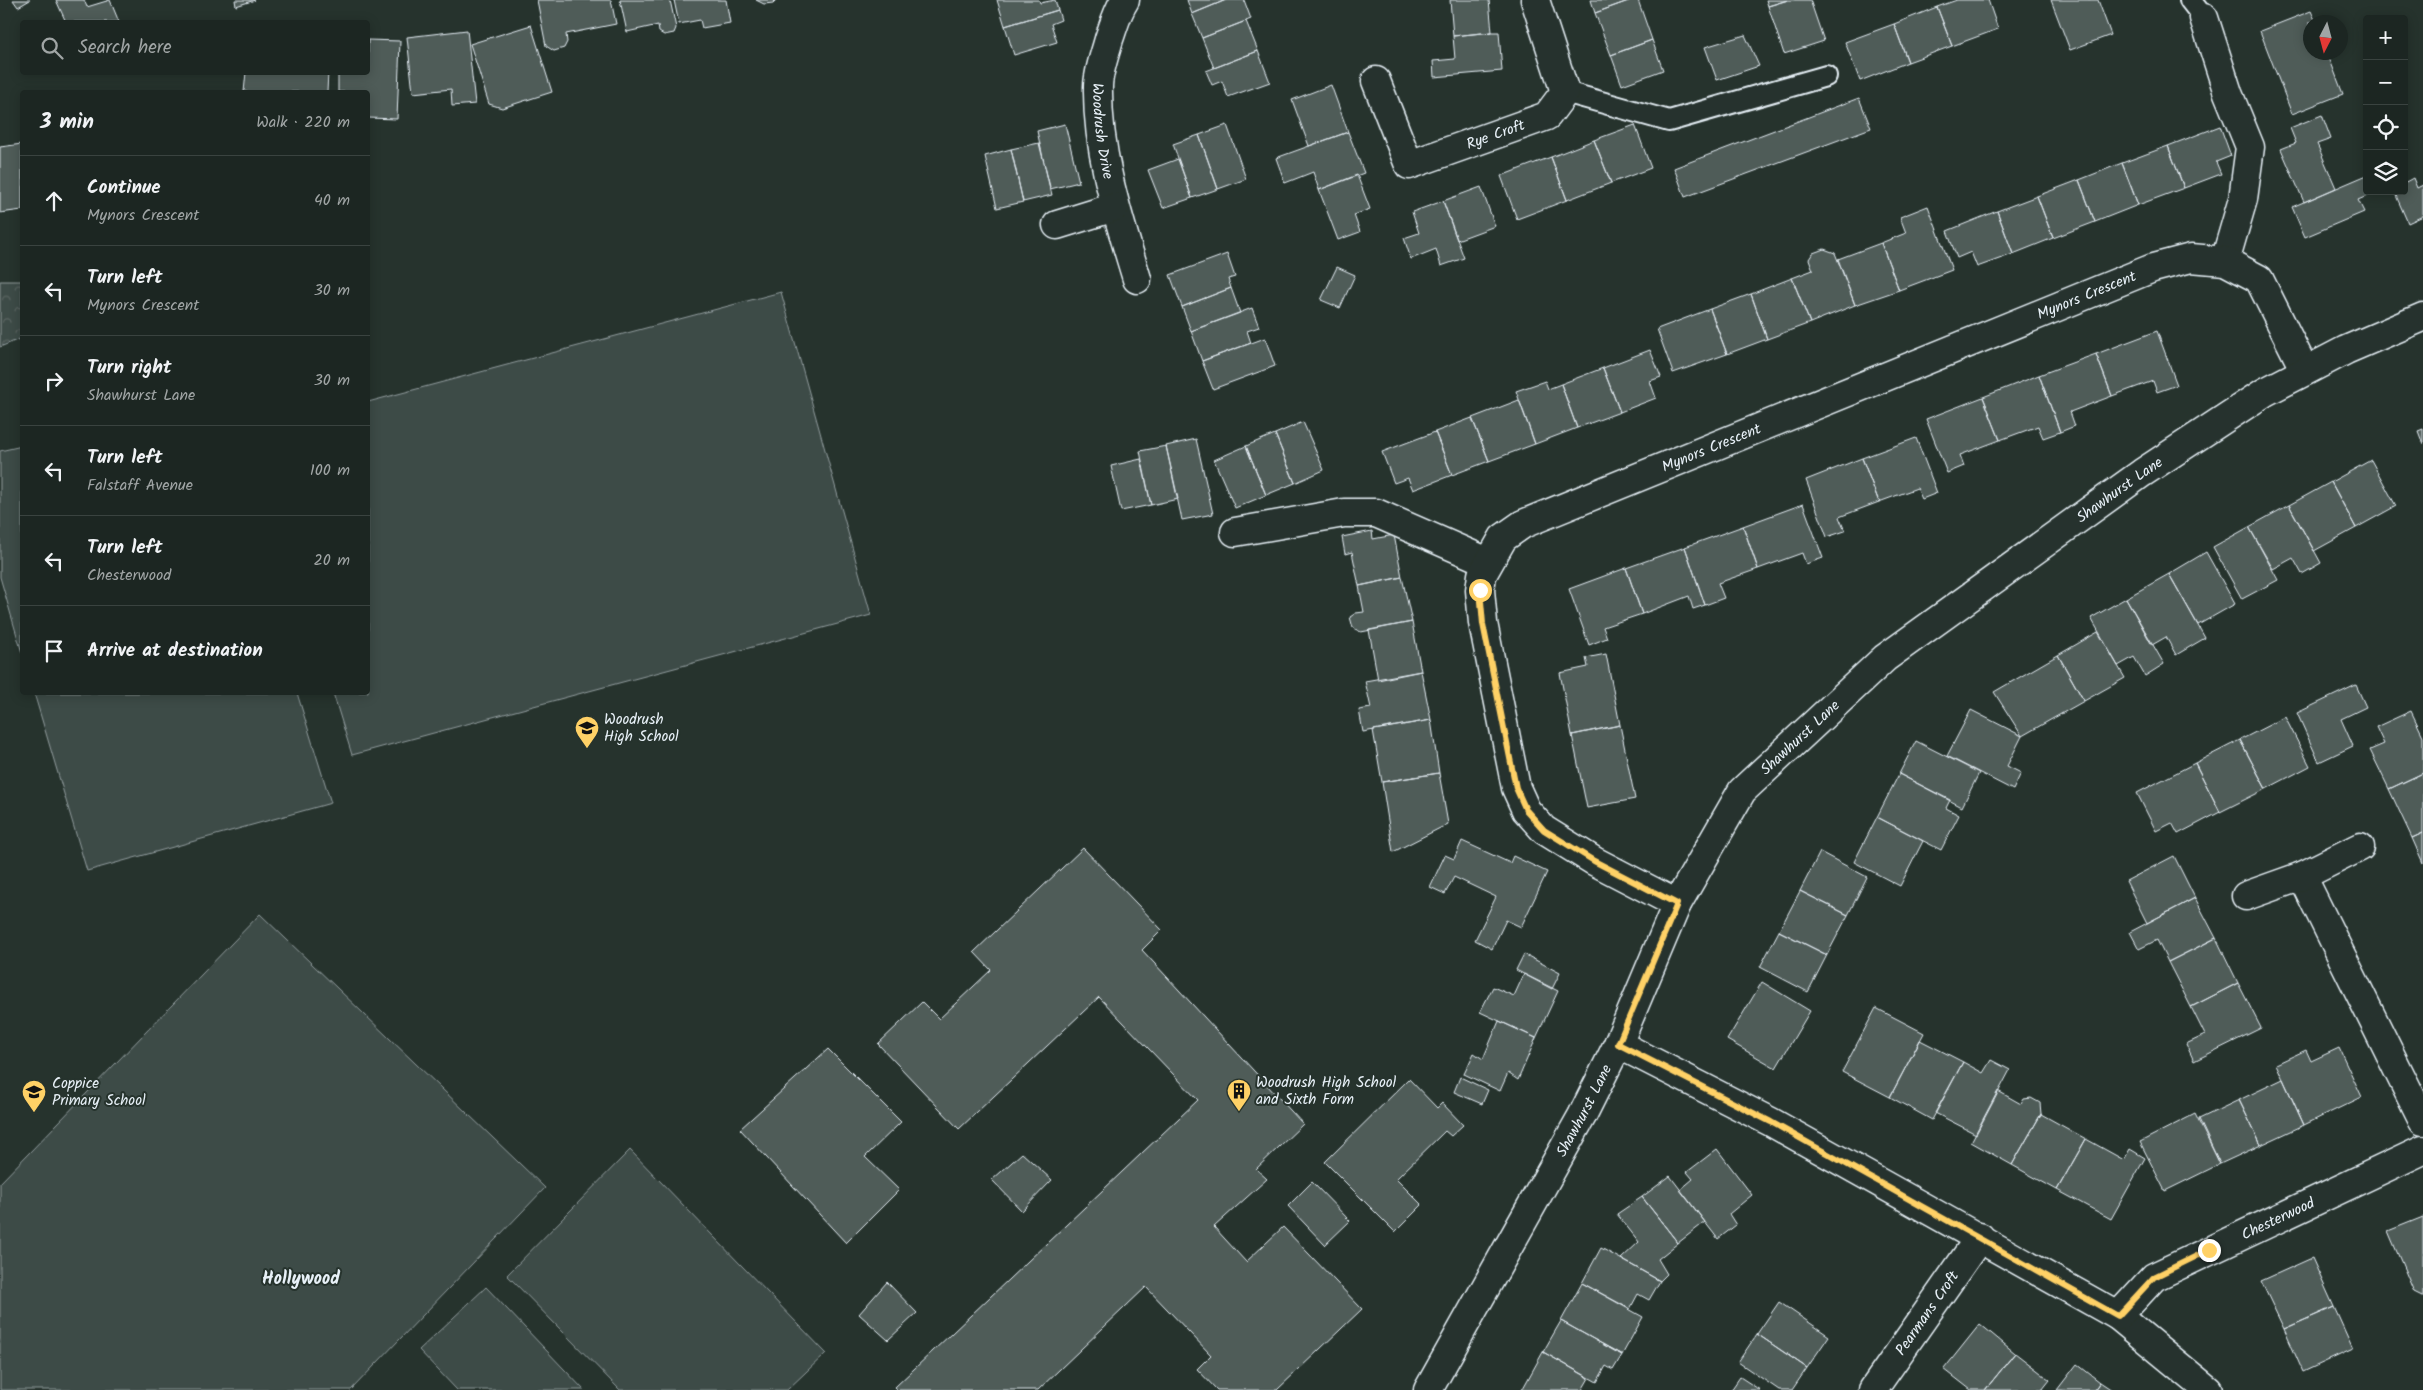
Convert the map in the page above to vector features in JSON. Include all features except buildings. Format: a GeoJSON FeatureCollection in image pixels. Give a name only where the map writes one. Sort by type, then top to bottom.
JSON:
{"type":"FeatureCollection","features":[{"type":"Feature","properties":{"kind":"street","name":"Woodrush Drive"},"geometry":{"type":"LineString","coordinates":[[1125,0],[1118,11],[1105,53],[1098,86],[1101,142],[1115,207],[1137,279]]}},
{"type":"Feature","properties":{"kind":"street"},"geometry":{"type":"LineString","coordinates":[[1536,0],[1565,92]]}},
{"type":"Feature","properties":{"kind":"street"},"geometry":{"type":"LineString","coordinates":[[2197,9],[2250,147],[2243,199],[2225,262]]}},
{"type":"Feature","properties":{"kind":"street","name":"Rye Croft"},"geometry":{"type":"LineString","coordinates":[[1376,81],[1409,165],[1547,116],[1565,92]]}},
{"type":"Feature","properties":{"kind":"street"},"geometry":{"type":"LineString","coordinates":[[1057,225],[1115,207]]}},
{"type":"Feature","properties":{"kind":"street","name":"Mynors Crescent"},"geometry":{"type":"LineString","coordinates":[[1677,904],[1594,861],[1544,830],[1526,810],[1516,788],[1483,624],[1480,590],[1482,575],[1503,538],[1523,524],[1752,428],[2153,268],[2191,258],[2225,262],[2259,279],[2305,371]]}},
{"type":"Feature","properties":{"kind":"street","name":"Shawhurst Lane"},"geometry":{"type":"LineString","coordinates":[[1428,1390],[1534,1204],[1618,1044],[1677,904],[1742,791],[1885,658],[2142,474],[2265,392],[2346,350],[2423,317]]}},
{"type":"Feature","properties":{"kind":"street"},"geometry":{"type":"LineString","coordinates":[[1235,532],[1344,513],[1376,513],[1488,562]]}},
{"type":"Feature","properties":{"kind":"street"},"geometry":{"type":"LineString","coordinates":[[2246,896],[2302,876],[2360,847]]}},
{"type":"Feature","properties":{"kind":"street"},"geometry":{"type":"LineString","coordinates":[[2302,876],[2423,1121]]}},
{"type":"Feature","properties":{"kind":"street"},"geometry":{"type":"LineString","coordinates":[[1618,1044],[1771,1122],[1980,1237],[2118,1316],[2208,1390]]}},
{"type":"Feature","properties":{"kind":"street","name":"Chesterwood"},"geometry":{"type":"LineString","coordinates":[[2118,1316],[2154,1277],[2423,1150]]}},
{"type":"Feature","properties":{"kind":"street","name":"Pearmans Croft"},"geometry":{"type":"LineString","coordinates":[[1873,1390],[1980,1237]]}},
{"type":"Feature","properties":{"kind":"lane"},"geometry":{"type":"LineString","coordinates":[[1565,92],[1669,121],[1826,76]]}},
{"type":"Feature","properties":{"kind":"green space"},"geometry":{"type":"Polygon","coordinates":[[[0,281],[20,281],[20,339],[0,347],[0,281]]]}},
{"type":"Feature","properties":{"kind":"green space"},"geometry":{"type":"Polygon","coordinates":[[[781,292],[871,615],[352,755],[334,695],[370,695],[370,401],[781,292]]]}},
{"type":"Feature","properties":{"kind":"green space"},"geometry":{"type":"Polygon","coordinates":[[[20,446],[20,646],[0,577],[0,451],[20,446]]]}},
{"type":"Feature","properties":{"kind":"green space"},"geometry":{"type":"Polygon","coordinates":[[[35,695],[298,695],[331,803],[87,871],[35,695]]]}},
{"type":"Feature","properties":{"kind":"green space"},"geometry":{"type":"Polygon","coordinates":[[[260,914],[545,1188],[351,1390],[0,1390],[0,1183],[260,914]]]}},
{"type":"Feature","properties":{"kind":"green space"},"geometry":{"type":"Polygon","coordinates":[[[630,1150],[826,1353],[787,1390],[620,1390],[507,1275],[630,1150]]]}},
{"type":"Feature","properties":{"kind":"green space"},"geometry":{"type":"Polygon","coordinates":[[[486,1287],[584,1390],[457,1390],[419,1350],[486,1287]]]}},
{"type":"Feature","properties":{"kind":"place","name":"Woodrush High School"},"geometry":{"type":"Point","coordinates":[587,749]}},
{"type":"Feature","properties":{"kind":"place","name":"Woodrush High School and Sixth Form"},"geometry":{"type":"Point","coordinates":[1239,1112]}},
{"type":"Feature","properties":{"kind":"place","name":"Coppice Primary School"},"geometry":{"type":"Point","coordinates":[34,1113]}},
{"type":"Feature","properties":{"kind":"district","name":"Hollywood"},"geometry":{"type":"Point","coordinates":[301,1278]}},
{"type":"Feature","properties":{"kind":"route"},"geometry":{"type":"LineString","coordinates":[[1480,590],[1483,624],[1516,788],[1526,810],[1544,830],[1594,861],[1677,904],[1618,1044],[1771,1122],[1882,1185],[1980,1237],[2118,1316],[2154,1277],[2209,1250]]}}]}
